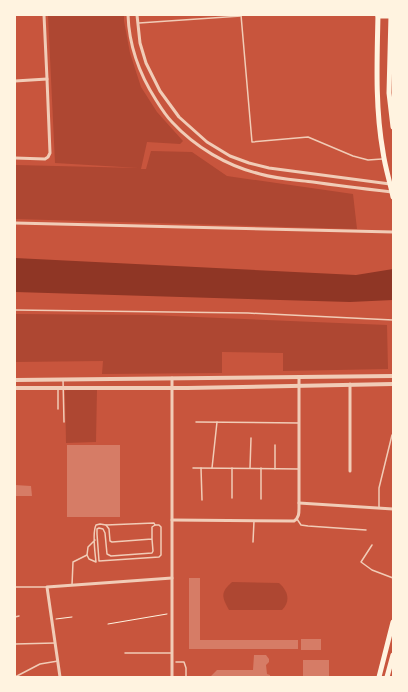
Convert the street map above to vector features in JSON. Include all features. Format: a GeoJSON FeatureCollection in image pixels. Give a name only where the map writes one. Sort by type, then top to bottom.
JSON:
{"type":"FeatureCollection","features":[{"type":"Feature","properties":{"kind":"main road"},"geometry":{"type":"LineString","coordinates":[[393,127],[389,93],[391,69],[391,16],[378,15],[378,93],[380,125],[384,158],[393,194]]}},
{"type":"Feature","properties":{"kind":"main road"},"geometry":{"type":"LineString","coordinates":[[379,677],[393,622]]}},
{"type":"Feature","properties":{"kind":"main road"},"geometry":{"type":"LineString","coordinates":[[387,677],[393,655]]}},
{"type":"Feature","properties":{"kind":"street"},"geometry":{"type":"LineString","coordinates":[[15,158],[45,159],[50,153],[44,15]]}},
{"type":"Feature","properties":{"kind":"street"},"geometry":{"type":"LineString","coordinates":[[128,15],[136,59],[147,86],[172,122],[192,141],[214,156],[233,165],[259,174],[393,194]]}},
{"type":"Feature","properties":{"kind":"street"},"geometry":{"type":"LineString","coordinates":[[137,15],[140,43],[146,63],[160,91],[179,117],[207,142],[230,156],[269,168],[391,184]]}},
{"type":"Feature","properties":{"kind":"street"},"geometry":{"type":"LineString","coordinates":[[15,81],[47,80]]}},
{"type":"Feature","properties":{"kind":"street"},"geometry":{"type":"LineString","coordinates":[[15,223],[393,232]]}},
{"type":"Feature","properties":{"kind":"street"},"geometry":{"type":"LineString","coordinates":[[15,380],[393,376]]}},
{"type":"Feature","properties":{"kind":"street"},"geometry":{"type":"LineString","coordinates":[[172,520],[294,521],[297,519],[299,502],[299,377]]}},
{"type":"Feature","properties":{"kind":"street"},"geometry":{"type":"LineString","coordinates":[[172,378],[172,677]]}},
{"type":"Feature","properties":{"kind":"street"},"geometry":{"type":"LineString","coordinates":[[350,384],[350,471]]}},
{"type":"Feature","properties":{"kind":"street"},"geometry":{"type":"LineString","coordinates":[[15,388],[172,388],[393,384]]}},
{"type":"Feature","properties":{"kind":"street"},"geometry":{"type":"LineString","coordinates":[[299,502],[393,509]]}},
{"type":"Feature","properties":{"kind":"street"},"geometry":{"type":"LineString","coordinates":[[60,677],[47,587],[172,578]]}},
{"type":"Feature","properties":{"kind":"lane"},"geometry":{"type":"LineString","coordinates":[[137,23],[241,16],[252,142],[308,137],[353,156],[368,160],[384,158]]}},
{"type":"Feature","properties":{"kind":"lane"},"geometry":{"type":"LineString","coordinates":[[15,310],[248,313],[393,320]]}},
{"type":"Feature","properties":{"kind":"lane"},"geometry":{"type":"LineString","coordinates":[[64,379],[64,422]]}},
{"type":"Feature","properties":{"kind":"lane"},"geometry":{"type":"LineString","coordinates":[[58,388],[58,410]]}},
{"type":"Feature","properties":{"kind":"lane"},"geometry":{"type":"LineString","coordinates":[[196,422],[299,423]]}},
{"type":"Feature","properties":{"kind":"lane"},"geometry":{"type":"LineString","coordinates":[[212,468],[217,422]]}},
{"type":"Feature","properties":{"kind":"lane"},"geometry":{"type":"LineString","coordinates":[[379,508],[379,488],[392,435]]}},
{"type":"Feature","properties":{"kind":"lane"},"geometry":{"type":"LineString","coordinates":[[250,468],[251,438]]}},
{"type":"Feature","properties":{"kind":"lane"},"geometry":{"type":"LineString","coordinates":[[275,445],[275,469]]}},
{"type":"Feature","properties":{"kind":"lane"},"geometry":{"type":"LineString","coordinates":[[193,468],[298,469]]}},
{"type":"Feature","properties":{"kind":"lane"},"geometry":{"type":"LineString","coordinates":[[201,468],[202,500]]}},
{"type":"Feature","properties":{"kind":"lane"},"geometry":{"type":"LineString","coordinates":[[232,468],[232,498]]}},
{"type":"Feature","properties":{"kind":"lane"},"geometry":{"type":"LineString","coordinates":[[261,468],[261,499]]}},
{"type":"Feature","properties":{"kind":"lane"},"geometry":{"type":"LineString","coordinates":[[297,519],[301,525],[366,530]]}},
{"type":"Feature","properties":{"kind":"lane"},"geometry":{"type":"LineString","coordinates":[[253,542],[254,521]]}},
{"type":"Feature","properties":{"kind":"lane"},"geometry":{"type":"LineString","coordinates":[[87,556],[96,562],[94,529],[100,524],[154,523],[155,525],[159,525],[161,527],[161,555],[159,557],[99,561],[97,534],[99,528],[103,529],[106,533],[107,554],[111,556],[152,553],[152,527],[155,525]]}},
{"type":"Feature","properties":{"kind":"lane"},"geometry":{"type":"LineString","coordinates":[[106,525],[109,529],[110,541],[112,542],[152,539]]}},
{"type":"Feature","properties":{"kind":"lane"},"geometry":{"type":"LineString","coordinates":[[87,556],[88,547],[95,540]]}},
{"type":"Feature","properties":{"kind":"lane"},"geometry":{"type":"LineString","coordinates":[[372,545],[361,562],[372,570],[393,578]]}},
{"type":"Feature","properties":{"kind":"lane"},"geometry":{"type":"LineString","coordinates":[[72,584],[73,562],[87,556]]}},
{"type":"Feature","properties":{"kind":"lane"},"geometry":{"type":"LineString","coordinates":[[15,588],[47,587]]}},
{"type":"Feature","properties":{"kind":"lane"},"geometry":{"type":"LineString","coordinates":[[15,644],[55,643]]}},
{"type":"Feature","properties":{"kind":"lane"},"geometry":{"type":"LineString","coordinates":[[125,653],[172,653]]}},
{"type":"Feature","properties":{"kind":"lane"},"geometry":{"type":"LineString","coordinates":[[15,677],[40,664],[58,661]]}},
{"type":"Feature","properties":{"kind":"lane"},"geometry":{"type":"LineString","coordinates":[[176,662],[184,662],[186,677]]}},
{"type":"Feature","properties":{"kind":"path"},"geometry":{"type":"LineString","coordinates":[[108,624],[172,613]]}},
{"type":"Feature","properties":{"kind":"path"},"geometry":{"type":"LineString","coordinates":[[52,619],[72,617]]}},
{"type":"Feature","properties":{"kind":"shaded area"},"geometry":{"type":"Polygon","coordinates":[[[48,15],[124,15],[130,53],[141,87],[157,112],[183,141],[180,144],[147,142],[141,169],[146,169],[151,151],[192,152],[227,176],[353,194],[357,229],[15,219],[15,165],[139,168],[55,163],[48,15]]]}},
{"type":"Feature","properties":{"kind":"shaded area"},"geometry":{"type":"Polygon","coordinates":[[[15,258],[356,275],[393,269],[393,300],[350,302],[15,292],[15,258]]]}},
{"type":"Feature","properties":{"kind":"shaded area"},"geometry":{"type":"Polygon","coordinates":[[[15,314],[149,315],[387,325],[388,369],[283,371],[283,353],[222,352],[222,373],[102,374],[103,361],[15,362],[15,314]]]}},
{"type":"Feature","properties":{"kind":"shaded area"},"geometry":{"type":"Polygon","coordinates":[[[97,389],[96,442],[66,443],[65,391],[97,389]]]}},
{"type":"Feature","properties":{"kind":"shaded area"},"geometry":{"type":"Polygon","coordinates":[[[232,582],[279,583],[285,589],[287,603],[282,610],[229,610],[223,594],[232,582]]]}},
{"type":"Feature","properties":{"kind":"building"},"geometry":{"type":"Polygon","coordinates":[[[67,445],[120,445],[120,517],[67,517],[67,445]]]}},
{"type":"Feature","properties":{"kind":"building"},"geometry":{"type":"Polygon","coordinates":[[[15,485],[31,486],[32,496],[15,496],[15,485]]]}},
{"type":"Feature","properties":{"kind":"building"},"geometry":{"type":"Polygon","coordinates":[[[189,578],[200,578],[200,640],[298,640],[298,649],[189,649],[189,578]]]}},
{"type":"Feature","properties":{"kind":"building"},"geometry":{"type":"Polygon","coordinates":[[[301,639],[321,639],[321,650],[301,650],[301,639]]]}},
{"type":"Feature","properties":{"kind":"building"},"geometry":{"type":"Polygon","coordinates":[[[254,655],[266,655],[269,659],[269,662],[266,665],[267,674],[270,675],[270,677],[210,677],[217,670],[253,670],[254,655]]]}},
{"type":"Feature","properties":{"kind":"building"},"geometry":{"type":"Polygon","coordinates":[[[303,660],[329,660],[329,677],[303,677],[303,660]]]}}]}
